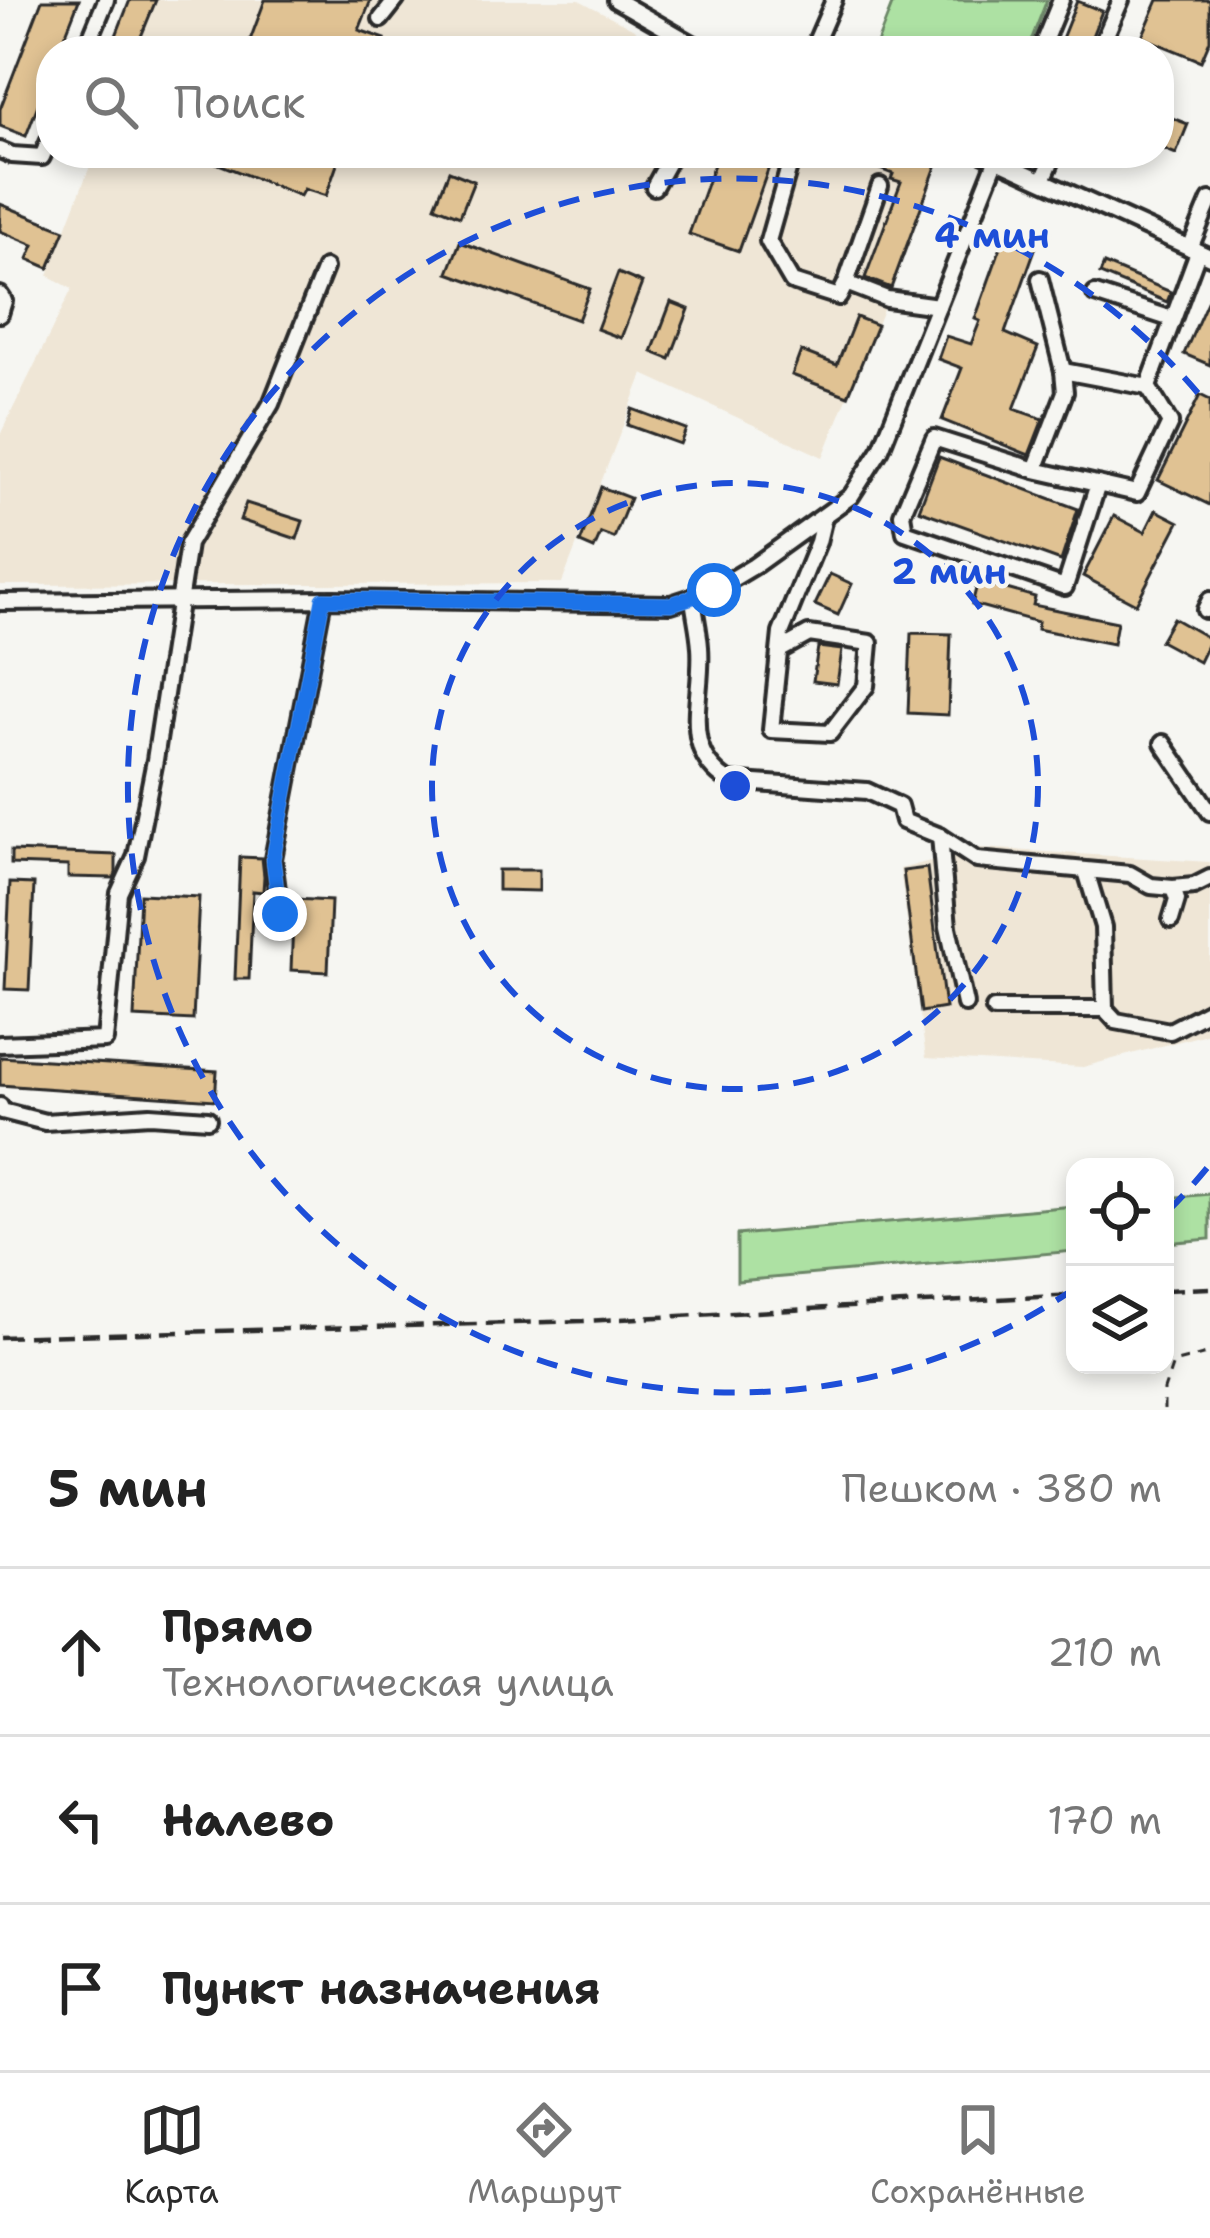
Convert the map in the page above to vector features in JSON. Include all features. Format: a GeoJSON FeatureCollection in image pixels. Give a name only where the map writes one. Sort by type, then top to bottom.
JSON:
{"type":"FeatureCollection","features":[{"type":"Feature","properties":{"kind":"street"},"geometry":{"type":"LineString","coordinates":[[91,36],[106,0]]}},
{"type":"Feature","properties":{"kind":"street"},"geometry":{"type":"LineString","coordinates":[[381,19],[396,0]]}},
{"type":"Feature","properties":{"kind":"street"},"geometry":{"type":"LineString","coordinates":[[616,0],[679,36]]}},
{"type":"Feature","properties":{"kind":"street"},"geometry":{"type":"LineString","coordinates":[[818,36],[834,0]]}},
{"type":"Feature","properties":{"kind":"street"},"geometry":{"type":"LineString","coordinates":[[1046,36],[1061,0]]}},
{"type":"Feature","properties":{"kind":"street"},"geometry":{"type":"LineString","coordinates":[[1105,36],[1121,0]]}},
{"type":"Feature","properties":{"kind":"street"},"geometry":{"type":"LineString","coordinates":[[0,150],[36,157]]}},
{"type":"Feature","properties":{"kind":"street"},"geometry":{"type":"LineString","coordinates":[[654,187],[665,168]]}},
{"type":"Feature","properties":{"kind":"street"},"geometry":{"type":"LineString","coordinates":[[789,168],[768,241],[792,282],[839,297],[880,186]]}},
{"type":"Feature","properties":{"kind":"street"},"geometry":{"type":"LineString","coordinates":[[0,602],[323,599],[671,604],[714,590],[851,496],[881,449],[988,168]]}},
{"type":"Feature","properties":{"kind":"street"},"geometry":{"type":"LineString","coordinates":[[1019,168],[1200,252]]}},
{"type":"Feature","properties":{"kind":"street"},"geometry":{"type":"LineString","coordinates":[[1043,180],[1048,168]]}},
{"type":"Feature","properties":{"kind":"street"},"geometry":{"type":"LineString","coordinates":[[1148,387],[1200,252],[1210,200]]}},
{"type":"Feature","properties":{"kind":"street"},"geometry":{"type":"LineString","coordinates":[[0,1044],[104,1040],[119,892],[136,856],[188,544],[271,404],[325,268]]}},
{"type":"Feature","properties":{"kind":"street"},"geometry":{"type":"LineString","coordinates":[[1035,470],[1065,392],[1040,279]]}},
{"type":"Feature","properties":{"kind":"street"},"geometry":{"type":"LineString","coordinates":[[846,283],[887,299],[938,306]]}},
{"type":"Feature","properties":{"kind":"street"},"geometry":{"type":"LineString","coordinates":[[1095,294],[1172,319]]}},
{"type":"Feature","properties":{"kind":"street"},"geometry":{"type":"LineString","coordinates":[[0,295],[4,301],[0,314]]}},
{"type":"Feature","properties":{"kind":"street"},"geometry":{"type":"LineString","coordinates":[[1063,371],[1148,387],[1170,423],[1137,493],[1098,484],[1035,470],[934,438],[902,514],[904,532],[1065,587],[1098,484]]}},
{"type":"Feature","properties":{"kind":"street"},"geometry":{"type":"LineString","coordinates":[[780,650],[809,634],[870,644],[866,686],[830,733],[772,730],[781,633],[824,517]]}},
{"type":"Feature","properties":{"kind":"street"},"geometry":{"type":"LineString","coordinates":[[280,914],[273,859],[323,599]]}},
{"type":"Feature","properties":{"kind":"street"},"geometry":{"type":"LineString","coordinates":[[693,599],[700,649],[697,738],[714,772],[728,781],[867,791],[899,806],[903,821],[940,836],[977,860],[1130,874],[1151,886],[1173,888],[1210,878]]}},
{"type":"Feature","properties":{"kind":"street"},"geometry":{"type":"LineString","coordinates":[[1162,743],[1210,812]]}},
{"type":"Feature","properties":{"kind":"street"},"geometry":{"type":"LineString","coordinates":[[940,836],[948,927],[964,1004]]}},
{"type":"Feature","properties":{"kind":"street"},"geometry":{"type":"LineString","coordinates":[[1087,871],[1103,927],[1105,1009],[1117,1021],[1170,1031],[1210,1010]]}},
{"type":"Feature","properties":{"kind":"street"},"geometry":{"type":"LineString","coordinates":[[1171,920],[1177,900],[1173,888]]}},
{"type":"Feature","properties":{"kind":"street"},"geometry":{"type":"LineString","coordinates":[[994,1009],[1105,1009]]}},
{"type":"Feature","properties":{"kind":"street"},"geometry":{"type":"LineString","coordinates":[[0,1106],[2,1111],[44,1122],[150,1115],[208,1119]]}},
{"type":"Feature","properties":{"kind":"path"},"geometry":{"type":"LineString","coordinates":[[1164,1410],[1164,1390],[1173,1363],[1210,1353]]}},
{"type":"Feature","properties":{"kind":"shaded area"},"geometry":{"type":"Polygon","coordinates":[[[156,0],[579,0],[636,30],[635,36],[141,36],[156,0]]]}},
{"type":"Feature","properties":{"kind":"shaded area"},"geometry":{"type":"Polygon","coordinates":[[[89,168],[935,168],[823,457],[643,374],[562,583],[0,585],[0,435],[72,289],[48,275],[89,168]]]}},
{"type":"Feature","properties":{"kind":"shaded area"},"geometry":{"type":"Polygon","coordinates":[[[980,848],[1210,862],[1210,1033],[1083,1067],[926,1058],[900,869],[980,848]]]}},
{"type":"Feature","properties":{"kind":"green space"},"geometry":{"type":"Polygon","coordinates":[[[894,0],[1047,0],[1033,36],[880,36],[894,0]]]}},
{"type":"Feature","properties":{"kind":"green space"},"geometry":{"type":"Polygon","coordinates":[[[1210,1194],[1210,1239],[1174,1242],[1174,1197],[1210,1194]]]}},
{"type":"Feature","properties":{"kind":"green space"},"geometry":{"type":"Polygon","coordinates":[[[1066,1207],[1066,1252],[737,1281],[737,1235],[1066,1207]]]}},
{"type":"Feature","properties":{"kind":"building"},"geometry":{"type":"Polygon","coordinates":[[[42,0],[79,0],[65,36],[36,36],[36,110],[26,136],[0,126],[0,109],[42,0]]]}},
{"type":"Feature","properties":{"kind":"building"},"geometry":{"type":"Polygon","coordinates":[[[130,0],[156,0],[141,36],[116,36],[130,0]]]}},
{"type":"Feature","properties":{"kind":"building"},"geometry":{"type":"Polygon","coordinates":[[[265,0],[371,0],[359,30],[376,36],[252,36],[265,0]]]}},
{"type":"Feature","properties":{"kind":"building"},"geometry":{"type":"Polygon","coordinates":[[[1158,0],[1210,0],[1210,40],[1201,61],[1174,50],[1174,36],[1142,36],[1158,0]]]}},
{"type":"Feature","properties":{"kind":"building"},"geometry":{"type":"Polygon","coordinates":[[[1077,1],[1102,11],[1092,36],[1063,36],[1077,1]]]}},
{"type":"Feature","properties":{"kind":"building"},"geometry":{"type":"Polygon","coordinates":[[[1174,119],[1188,124],[1174,153],[1174,119]]]}},
{"type":"Feature","properties":{"kind":"building"},"geometry":{"type":"Polygon","coordinates":[[[229,168],[336,168],[326,196],[304,189],[300,196],[229,168]]]}},
{"type":"Feature","properties":{"kind":"building"},"geometry":{"type":"Polygon","coordinates":[[[713,168],[769,168],[739,251],[689,234],[713,168]]]}},
{"type":"Feature","properties":{"kind":"building"},"geometry":{"type":"Polygon","coordinates":[[[878,168],[935,168],[891,288],[865,278],[901,182],[891,179],[893,174],[878,168]]]}},
{"type":"Feature","properties":{"kind":"building"},"geometry":{"type":"Polygon","coordinates":[[[449,171],[474,181],[460,216],[435,206],[449,171]]]}},
{"type":"Feature","properties":{"kind":"building"},"geometry":{"type":"Polygon","coordinates":[[[0,204],[65,230],[49,268],[28,259],[34,245],[0,231],[0,204]]]}},
{"type":"Feature","properties":{"kind":"building"},"geometry":{"type":"Polygon","coordinates":[[[1008,227],[1039,238],[1005,333],[1038,347],[1014,409],[1043,419],[1029,455],[942,420],[962,368],[938,359],[946,336],[971,344],[980,321],[975,319],[1008,227]]]}},
{"type":"Feature","properties":{"kind":"building"},"geometry":{"type":"Polygon","coordinates":[[[460,242],[590,289],[578,320],[448,273],[460,242]]]}},
{"type":"Feature","properties":{"kind":"building"},"geometry":{"type":"Polygon","coordinates":[[[1104,264],[1171,292],[1167,302],[1100,274],[1104,264]]]}},
{"type":"Feature","properties":{"kind":"building"},"geometry":{"type":"Polygon","coordinates":[[[618,273],[642,283],[621,338],[597,329],[618,273]]]}},
{"type":"Feature","properties":{"kind":"building"},"geometry":{"type":"Polygon","coordinates":[[[1210,295],[1210,365],[1184,354],[1210,295]]]}},
{"type":"Feature","properties":{"kind":"building"},"geometry":{"type":"Polygon","coordinates":[[[671,302],[689,309],[670,359],[652,352],[671,302]]]}},
{"type":"Feature","properties":{"kind":"building"},"geometry":{"type":"Polygon","coordinates":[[[856,317],[877,325],[848,396],[792,375],[801,351],[837,365],[856,317]]]}},
{"type":"Feature","properties":{"kind":"building"},"geometry":{"type":"Polygon","coordinates":[[[1200,395],[1210,400],[1210,505],[1158,480],[1200,395]]]}},
{"type":"Feature","properties":{"kind":"building"},"geometry":{"type":"Polygon","coordinates":[[[632,409],[686,429],[680,444],[627,425],[632,409]]]}},
{"type":"Feature","properties":{"kind":"building"},"geometry":{"type":"Polygon","coordinates":[[[939,457],[1078,509],[1061,561],[919,510],[939,457]]]}},
{"type":"Feature","properties":{"kind":"building"},"geometry":{"type":"Polygon","coordinates":[[[601,487],[630,498],[614,538],[601,533],[594,549],[580,543],[601,487]]]}},
{"type":"Feature","properties":{"kind":"building"},"geometry":{"type":"Polygon","coordinates":[[[246,503],[303,521],[297,539],[240,520],[246,503]]]}},
{"type":"Feature","properties":{"kind":"building"},"geometry":{"type":"Polygon","coordinates":[[[1156,510],[1179,522],[1136,604],[1083,576],[1114,516],[1145,532],[1156,510]]]}},
{"type":"Feature","properties":{"kind":"building"},"geometry":{"type":"Polygon","coordinates":[[[830,574],[852,584],[838,615],[815,605],[830,574]]]}},
{"type":"Feature","properties":{"kind":"building"},"geometry":{"type":"Polygon","coordinates":[[[978,581],[1035,597],[1033,605],[1117,622],[1113,644],[1037,629],[1038,622],[972,604],[978,581]]]}},
{"type":"Feature","properties":{"kind":"building"},"geometry":{"type":"Polygon","coordinates":[[[1173,618],[1210,639],[1199,662],[1160,641],[1173,618]]]}},
{"type":"Feature","properties":{"kind":"building"},"geometry":{"type":"Polygon","coordinates":[[[911,633],[951,634],[948,715],[908,713],[911,633]]]}},
{"type":"Feature","properties":{"kind":"building"},"geometry":{"type":"Polygon","coordinates":[[[818,647],[842,650],[837,684],[813,681],[818,647]]]}},
{"type":"Feature","properties":{"kind":"building"},"geometry":{"type":"Polygon","coordinates":[[[11,851],[116,855],[116,873],[114,878],[68,877],[68,866],[11,864],[11,851]]]}},
{"type":"Feature","properties":{"kind":"building"},"geometry":{"type":"Polygon","coordinates":[[[240,857],[262,858],[264,876],[263,892],[253,891],[249,979],[235,979],[240,857]]]}},
{"type":"Feature","properties":{"kind":"building"},"geometry":{"type":"Polygon","coordinates":[[[927,868],[945,1008],[921,1012],[903,871],[927,868]]]}},
{"type":"Feature","properties":{"kind":"building"},"geometry":{"type":"Polygon","coordinates":[[[498,870],[539,870],[539,891],[498,890],[498,870]]]}},
{"type":"Feature","properties":{"kind":"building"},"geometry":{"type":"Polygon","coordinates":[[[10,883],[34,884],[29,990],[5,989],[10,883]]]}},
{"type":"Feature","properties":{"kind":"building"},"geometry":{"type":"Polygon","coordinates":[[[140,894],[199,897],[193,1020],[134,1017],[140,894]]]}},
{"type":"Feature","properties":{"kind":"building"},"geometry":{"type":"Polygon","coordinates":[[[294,899],[331,901],[328,972],[291,970],[294,899]]]}},
{"type":"Feature","properties":{"kind":"building"},"geometry":{"type":"Polygon","coordinates":[[[0,1057],[217,1071],[215,1100],[0,1085],[0,1057]]]}},
{"type":"Feature","properties":{"kind":"railway"},"geometry":{"type":"LineString","coordinates":[[1174,1290],[1210,1288]]}},
{"type":"Feature","properties":{"kind":"railway"},"geometry":{"type":"LineString","coordinates":[[0,1337],[583,1321],[1066,1295]]}},
{"type":"Feature","properties":{"kind":"route"},"geometry":{"type":"LineString","coordinates":[[280,914],[273,859],[323,599],[671,604],[714,590]]}}]}
